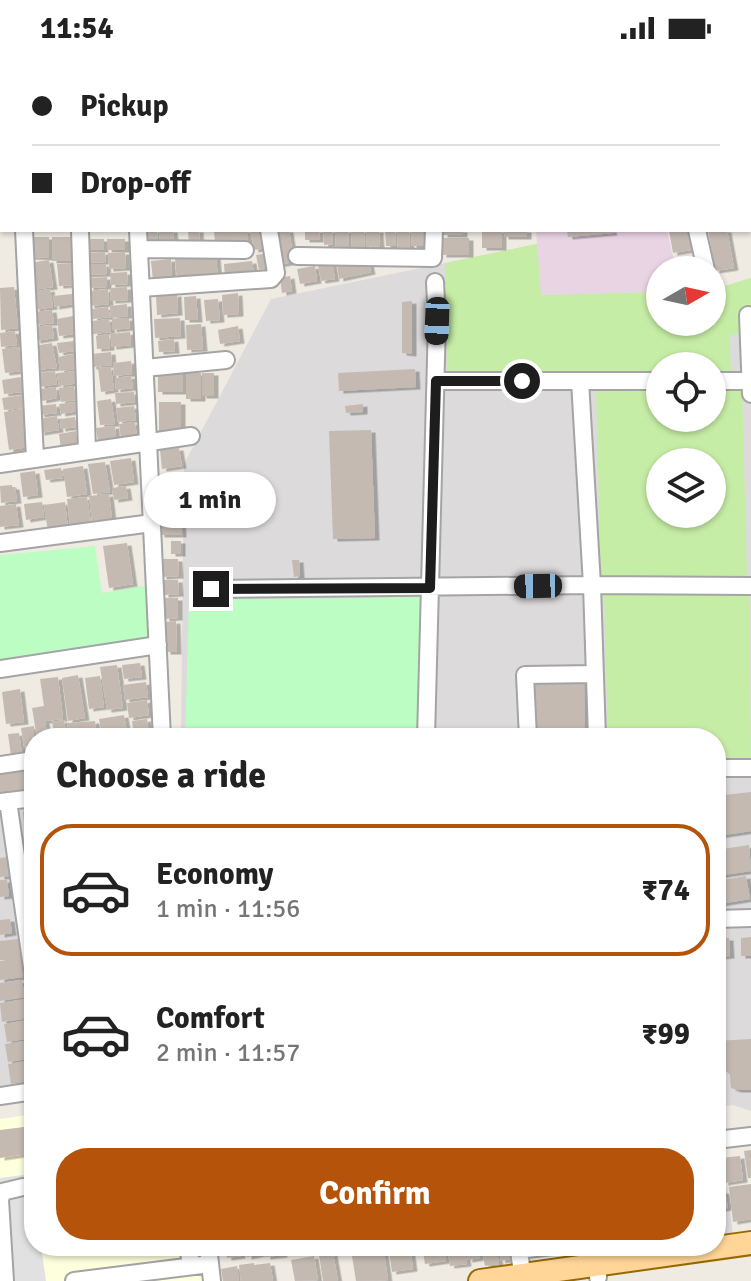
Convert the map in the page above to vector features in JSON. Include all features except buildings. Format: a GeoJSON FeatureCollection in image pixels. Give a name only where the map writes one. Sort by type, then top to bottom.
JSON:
{"type":"FeatureCollection","features":[{"type":"Feature","properties":{"kind":"main road"},"geometry":{"type":"LineString","coordinates":[[726,1246],[751,1243]]}},
{"type":"Feature","properties":{"kind":"main road"},"geometry":{"type":"LineString","coordinates":[[569,1281],[596,1263],[751,1255]]}},
{"type":"Feature","properties":{"kind":"main road"},"geometry":{"type":"LineString","coordinates":[[480,1281],[531,1277],[644,1256]]}},
{"type":"Feature","properties":{"kind":"street"},"geometry":{"type":"LineString","coordinates":[[24,232],[35,458]]}},
{"type":"Feature","properties":{"kind":"street"},"geometry":{"type":"LineString","coordinates":[[80,232],[87,451]]}},
{"type":"Feature","properties":{"kind":"street"},"geometry":{"type":"LineString","coordinates":[[138,232],[162,728]]}},
{"type":"Feature","properties":{"kind":"street"},"geometry":{"type":"LineString","coordinates":[[141,288],[271,279],[276,273],[269,232]]}},
{"type":"Feature","properties":{"kind":"street"},"geometry":{"type":"LineString","coordinates":[[297,256],[433,258],[434,232]]}},
{"type":"Feature","properties":{"kind":"street"},"geometry":{"type":"LineString","coordinates":[[697,232],[703,256]]}},
{"type":"Feature","properties":{"kind":"street"},"geometry":{"type":"LineString","coordinates":[[139,249],[245,250]]}},
{"type":"Feature","properties":{"kind":"street"},"geometry":{"type":"LineString","coordinates":[[426,728],[436,381],[435,282]]}},
{"type":"Feature","properties":{"kind":"street"},"geometry":{"type":"LineString","coordinates":[[748,315],[751,394]]}},
{"type":"Feature","properties":{"kind":"street"},"geometry":{"type":"LineString","coordinates":[[145,368],[226,360]]}},
{"type":"Feature","properties":{"kind":"street"},"geometry":{"type":"LineString","coordinates":[[436,381],[646,381]]}},
{"type":"Feature","properties":{"kind":"street"},"geometry":{"type":"LineString","coordinates":[[580,381],[597,728]]}},
{"type":"Feature","properties":{"kind":"street"},"geometry":{"type":"LineString","coordinates":[[726,381],[751,381]]}},
{"type":"Feature","properties":{"kind":"street"},"geometry":{"type":"LineString","coordinates":[[0,464],[191,436]]}},
{"type":"Feature","properties":{"kind":"street"},"geometry":{"type":"LineString","coordinates":[[0,543],[152,523]]}},
{"type":"Feature","properties":{"kind":"street"},"geometry":{"type":"LineString","coordinates":[[211,589],[751,586]]}},
{"type":"Feature","properties":{"kind":"street"},"geometry":{"type":"LineString","coordinates":[[0,669],[158,645]]}},
{"type":"Feature","properties":{"kind":"street"},"geometry":{"type":"LineString","coordinates":[[528,728],[525,675],[595,674]]}},
{"type":"Feature","properties":{"kind":"street"},"geometry":{"type":"LineString","coordinates":[[0,765],[24,761]]}},
{"type":"Feature","properties":{"kind":"street"},"geometry":{"type":"LineString","coordinates":[[726,768],[751,768]]}},
{"type":"Feature","properties":{"kind":"street"},"geometry":{"type":"LineString","coordinates":[[24,799],[4,802],[24,921]]}},
{"type":"Feature","properties":{"kind":"street"},"geometry":{"type":"LineString","coordinates":[[726,919],[751,918]]}},
{"type":"Feature","properties":{"kind":"street"},"geometry":{"type":"LineString","coordinates":[[0,1096],[24,1092]]}},
{"type":"Feature","properties":{"kind":"street"},"geometry":{"type":"LineString","coordinates":[[726,1139],[751,1136]]}},
{"type":"Feature","properties":{"kind":"street"},"geometry":{"type":"LineString","coordinates":[[5,1281],[0,1200],[2,1192],[23,1187]]}},
{"type":"Feature","properties":{"kind":"street"},"geometry":{"type":"LineString","coordinates":[[190,1256],[191,1265]]}},
{"type":"Feature","properties":{"kind":"street"},"geometry":{"type":"LineString","coordinates":[[209,1256],[212,1281]]}},
{"type":"Feature","properties":{"kind":"street"},"geometry":{"type":"LineString","coordinates":[[522,1256],[531,1277]]}},
{"type":"Feature","properties":{"kind":"street"},"geometry":{"type":"LineString","coordinates":[[74,1281],[210,1264]]}},
{"type":"Feature","properties":{"kind":"shaded area"},"geometry":{"type":"Polygon","coordinates":[[[536,232],[667,232],[673,256],[646,256],[646,292],[540,295],[536,232]]]}},
{"type":"Feature","properties":{"kind":"shaded area"},"geometry":{"type":"Polygon","coordinates":[[[537,244],[541,295],[646,292],[646,336],[726,336],[726,286],[751,278],[751,1111],[726,1106],[726,728],[181,728],[184,464],[271,299],[537,244]]]}},
{"type":"Feature","properties":{"kind":"shaded area"},"geometry":{"type":"Polygon","coordinates":[[[24,808],[24,846],[19,809],[24,808]]]}},
{"type":"Feature","properties":{"kind":"shaded area"},"geometry":{"type":"Polygon","coordinates":[[[0,811],[24,970],[24,1083],[0,1087],[0,811]]]}},
{"type":"Feature","properties":{"kind":"shaded area"},"geometry":{"type":"Polygon","coordinates":[[[24,1115],[24,1256],[199,1256],[203,1281],[0,1281],[0,1119],[24,1115]]]}},
{"type":"Feature","properties":{"kind":"shaded area"},"geometry":{"type":"Polygon","coordinates":[[[24,1175],[24,1256],[42,1256],[46,1281],[0,1281],[0,1178],[24,1175]]]}},
{"type":"Feature","properties":{"kind":"shaded area"},"geometry":{"type":"Polygon","coordinates":[[[726,1188],[733,1234],[726,1235],[726,1188]]]}},
{"type":"Feature","properties":{"kind":"green space"},"geometry":{"type":"Polygon","coordinates":[[[537,244],[541,295],[646,292],[646,336],[726,336],[726,286],[751,278],[751,332],[729,335],[731,371],[726,371],[726,352],[646,352],[646,371],[447,372],[445,263],[537,244]]]}},
{"type":"Feature","properties":{"kind":"green space"},"geometry":{"type":"Polygon","coordinates":[[[742,388],[747,577],[601,581],[596,392],[646,390],[646,432],[726,432],[726,389],[742,388]]]}},
{"type":"Feature","properties":{"kind":"green space"},"geometry":{"type":"Polygon","coordinates":[[[95,546],[102,593],[148,585],[151,642],[0,665],[0,555],[95,546]]]}},
{"type":"Feature","properties":{"kind":"green space"},"geometry":{"type":"Polygon","coordinates":[[[749,592],[751,757],[726,758],[726,728],[608,728],[604,595],[749,592]]]}},
{"type":"Feature","properties":{"kind":"green space"},"geometry":{"type":"Polygon","coordinates":[[[426,597],[423,728],[185,728],[189,600],[426,597]]]}},
{"type":"Feature","properties":{"kind":"route"},"geometry":{"type":"LineString","coordinates":[[211,589],[430,588],[436,381],[522,381]]}}]}
